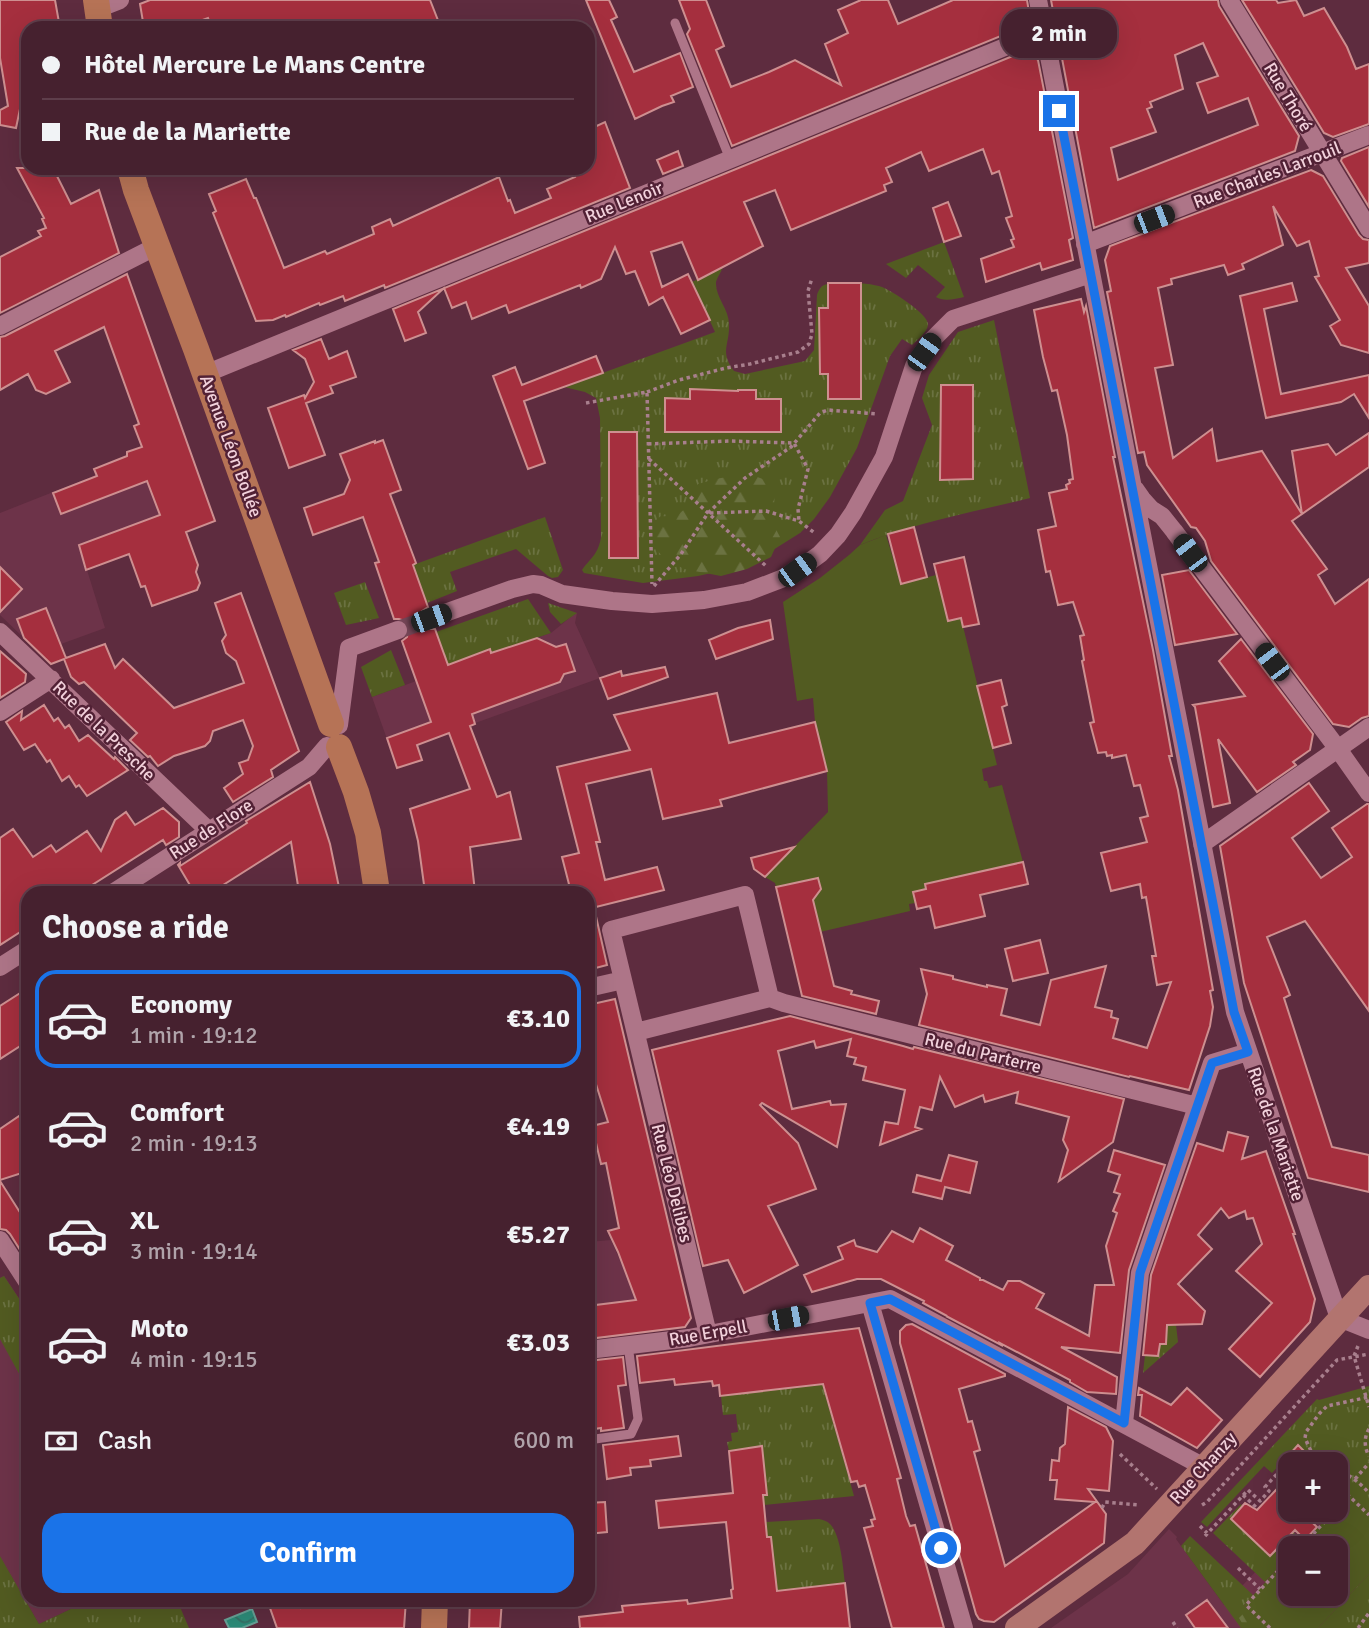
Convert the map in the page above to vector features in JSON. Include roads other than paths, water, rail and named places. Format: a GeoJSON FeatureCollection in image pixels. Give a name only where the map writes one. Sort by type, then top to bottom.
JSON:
{"type":"FeatureCollection","features":[{"type":"Feature","properties":{"kind":"main road","name":"Avenue Léon Bollée"},"geometry":{"type":"LineString","coordinates":[[132,175],[356,792],[372,855],[376,886]]}},
{"type":"Feature","properties":{"kind":"main road","name":"Rue Chanzy"},"geometry":{"type":"LineString","coordinates":[[1017,1628],[1135,1543],[1369,1287]]}},
{"type":"Feature","properties":{"kind":"main road"},"geometry":{"type":"LineString","coordinates":[[434,1628],[435,1607]]}},
{"type":"Feature","properties":{"kind":"street","name":"Rue de la Mariette"},"geometry":{"type":"LineString","coordinates":[[1038,0],[1234,1012],[1339,1318]]}},
{"type":"Feature","properties":{"kind":"street","name":"Rue Thoré"},"geometry":{"type":"LineString","coordinates":[[1229,0],[1369,229]]}},
{"type":"Feature","properties":{"kind":"street","name":"Rue Lenoir"},"geometry":{"type":"LineString","coordinates":[[205,374],[1044,31]]}},
{"type":"Feature","properties":{"kind":"street","name":"Rue Charles Larrouil"},"geometry":{"type":"LineString","coordinates":[[1085,244],[1369,135]]}},
{"type":"Feature","properties":{"kind":"street"},"geometry":{"type":"LineString","coordinates":[[0,326],[157,246]]}},
{"type":"Feature","properties":{"kind":"street"},"geometry":{"type":"LineString","coordinates":[[431,618],[533,584],[562,594],[652,604],[704,600],[747,592],[781,579],[820,554],[838,535],[853,513],[884,457],[914,366],[933,339],[953,319],[1091,274]]}},
{"type":"Feature","properties":{"kind":"street"},"geometry":{"type":"LineString","coordinates":[[1132,482],[1142,499],[1162,516],[1174,531],[1369,793]]}},
{"type":"Feature","properties":{"kind":"street"},"geometry":{"type":"LineString","coordinates":[[334,735],[349,648],[398,630]]}},
{"type":"Feature","properties":{"kind":"street","name":"Rue de la Presche"},"geometry":{"type":"LineString","coordinates":[[0,632],[208,830]]}},
{"type":"Feature","properties":{"kind":"street"},"geometry":{"type":"LineString","coordinates":[[0,712],[51,679]]}},
{"type":"Feature","properties":{"kind":"street"},"geometry":{"type":"LineString","coordinates":[[1202,844],[1369,727]]}},
{"type":"Feature","properties":{"kind":"street","name":"Rue de Flore"},"geometry":{"type":"LineString","coordinates":[[123,886],[309,766],[334,735]]}},
{"type":"Feature","properties":{"kind":"street","name":"Rue Léo Delibes"},"geometry":{"type":"LineString","coordinates":[[708,1334],[611,930],[745,895],[770,998]]}},
{"type":"Feature","properties":{"kind":"street"},"geometry":{"type":"LineString","coordinates":[[0,967],[21,954]]}},
{"type":"Feature","properties":{"kind":"street"},"geometry":{"type":"LineString","coordinates":[[595,986],[623,980]]}},
{"type":"Feature","properties":{"kind":"street"},"geometry":{"type":"LineString","coordinates":[[636,1032],[770,998]]}},
{"type":"Feature","properties":{"kind":"street","name":"Rue du Parterre"},"geometry":{"type":"LineString","coordinates":[[770,998],[1197,1106]]}},
{"type":"Feature","properties":{"kind":"street"},"geometry":{"type":"LineString","coordinates":[[1124,1423],[1140,1273],[1212,1063],[1248,1052]]}},
{"type":"Feature","properties":{"kind":"street"},"geometry":{"type":"LineString","coordinates":[[0,1240],[21,1272]]}},
{"type":"Feature","properties":{"kind":"street","name":"Rue Erpell"},"geometry":{"type":"LineString","coordinates":[[595,1349],[708,1334],[890,1299],[1204,1467]]}},
{"type":"Feature","properties":{"kind":"street"},"geometry":{"type":"LineString","coordinates":[[870,1303],[964,1628]]}},
{"type":"Feature","properties":{"kind":"street"},"geometry":{"type":"LineString","coordinates":[[1339,1318],[1369,1330]]}},
{"type":"Feature","properties":{"kind":"lane"},"geometry":{"type":"LineString","coordinates":[[675,23],[730,159]]}},
{"type":"Feature","properties":{"kind":"lane"},"geometry":{"type":"LineString","coordinates":[[595,1439],[631,1434],[638,1419],[628,1345]]}},
{"type":"Feature","properties":{"kind":"water"},"geometry":{"type":"Polygon","coordinates":[[[252,1609],[257,1622],[242,1628],[229,1628],[225,1620],[252,1609]]]}},
{"type":"Feature","properties":{"kind":"tunnel"},"geometry":{"type":"LineString","coordinates":[[398,630],[431,618]]}}]}
